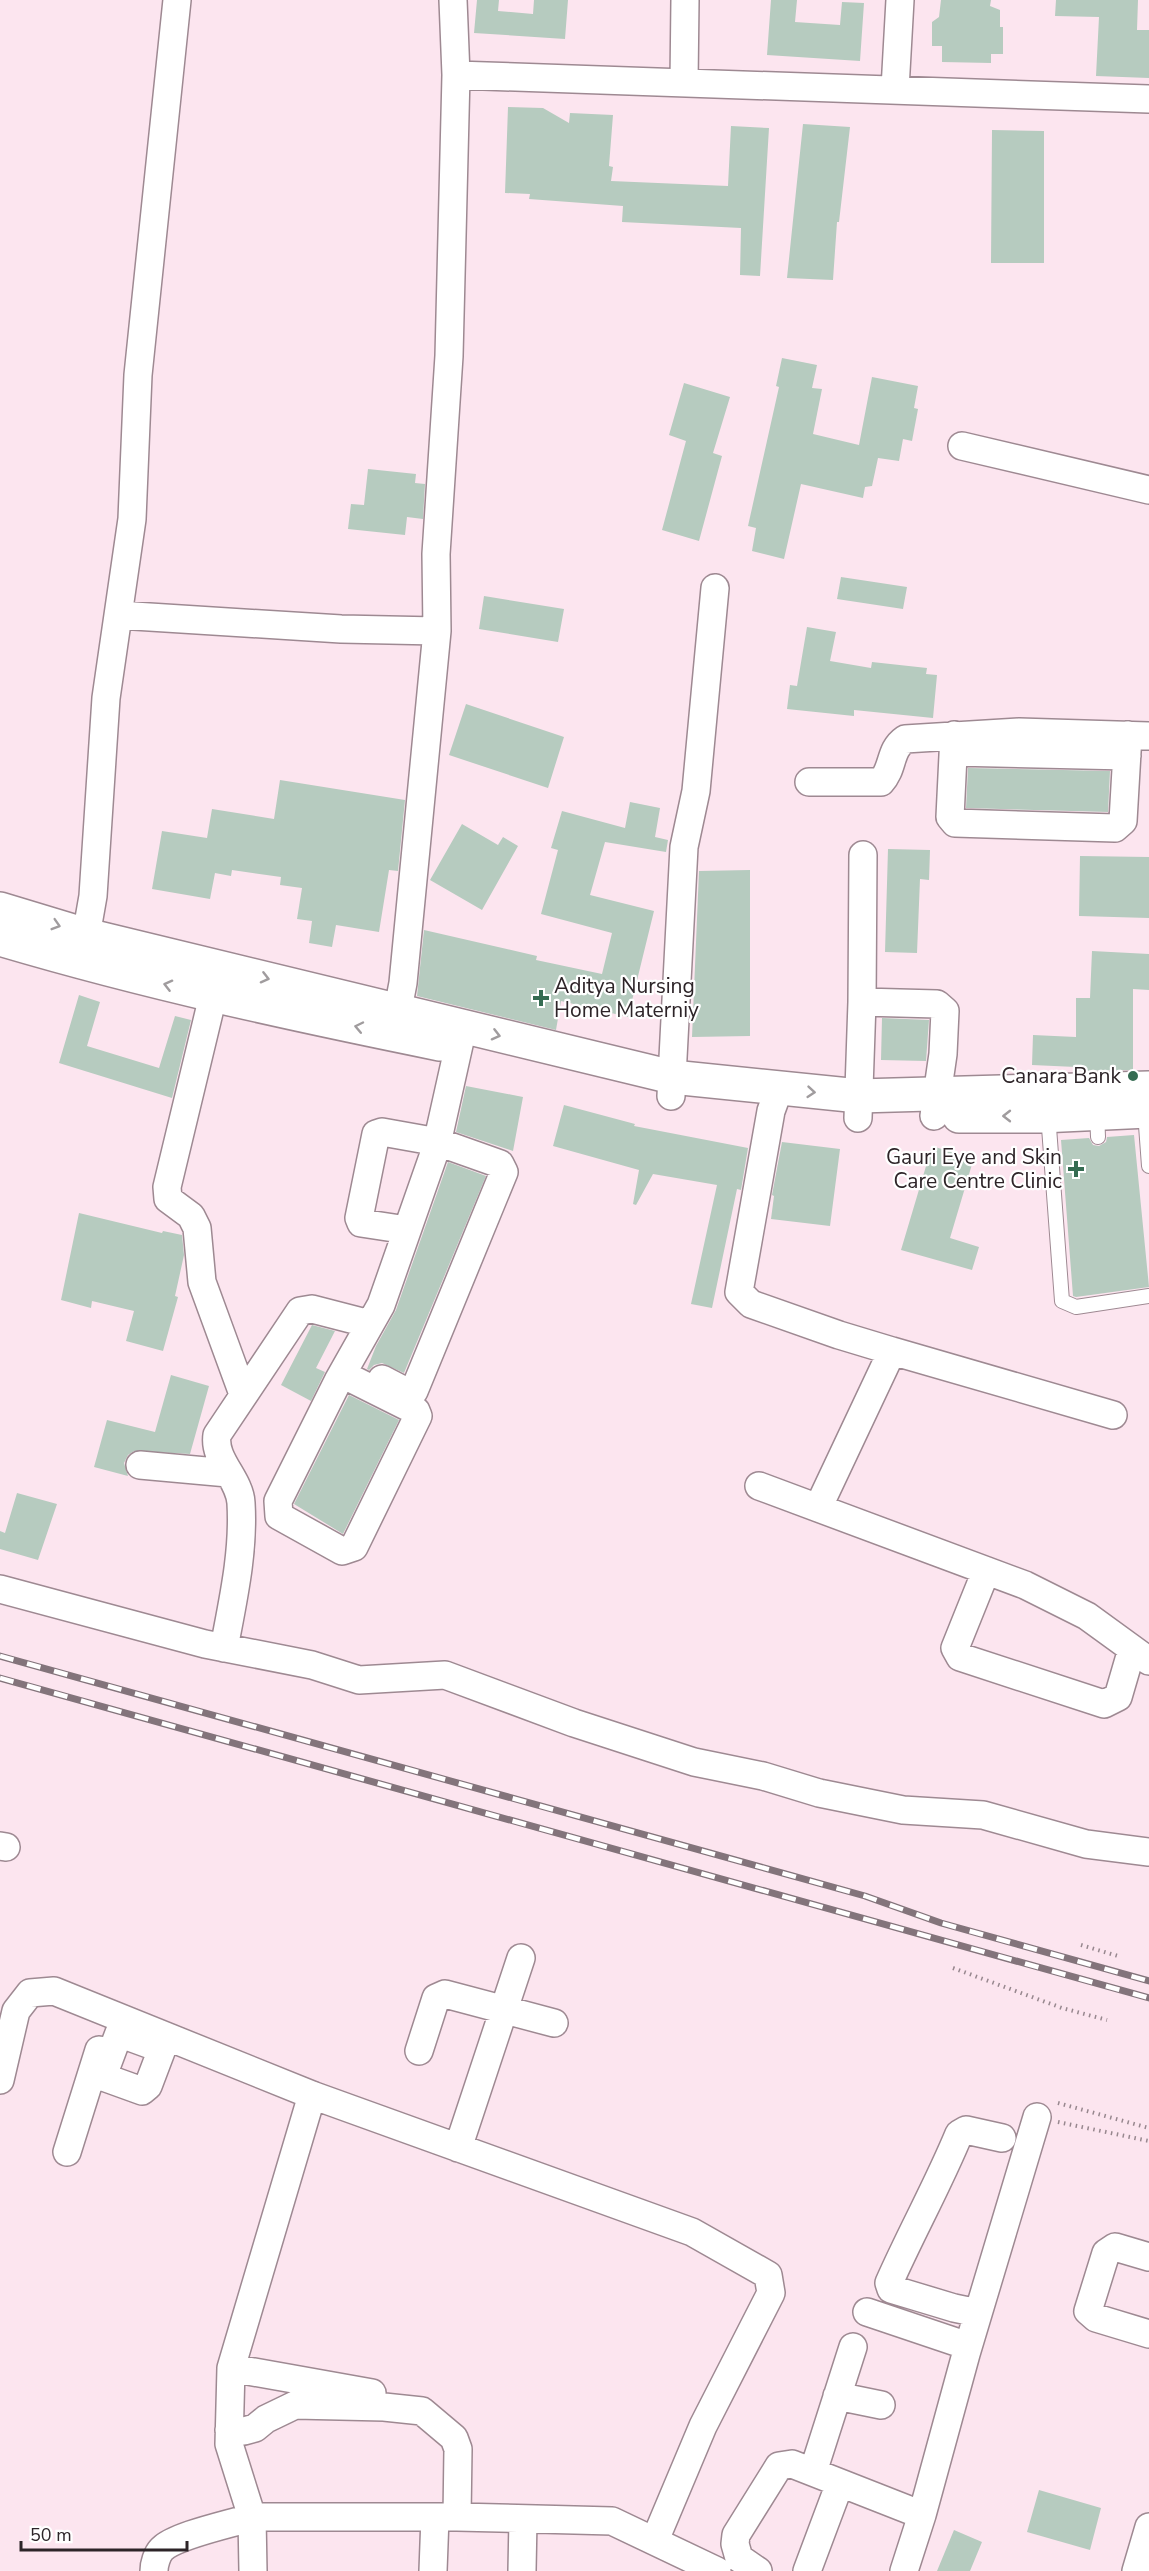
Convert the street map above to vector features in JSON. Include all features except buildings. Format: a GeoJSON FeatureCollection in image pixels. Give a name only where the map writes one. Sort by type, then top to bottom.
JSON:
{"type":"FeatureCollection","features":[{"type":"Feature","properties":{"kind":"street"},"geometry":{"type":"LineString","coordinates":[[84,949],[93,897],[106,698],[132,519],[138,375],[177,0]]}},
{"type":"Feature","properties":{"kind":"street"},"geometry":{"type":"LineString","coordinates":[[396,1023],[404,972],[437,631],[436,554],[449,356],[456,75],[453,0]]}},
{"type":"Feature","properties":{"kind":"street"},"geometry":{"type":"LineString","coordinates":[[684,82],[685,0]]}},
{"type":"Feature","properties":{"kind":"street"},"geometry":{"type":"LineString","coordinates":[[895,89],[900,0]]}},
{"type":"Feature","properties":{"kind":"street"},"geometry":{"type":"LineString","coordinates":[[456,75],[1149,99]]}},
{"type":"Feature","properties":{"kind":"street"},"geometry":{"type":"LineString","coordinates":[[962,446],[1149,490]]}},
{"type":"Feature","properties":{"kind":"street"},"geometry":{"type":"LineString","coordinates":[[671,1087],[684,847],[696,792],[715,588]]}},
{"type":"Feature","properties":{"kind":"street"},"geometry":{"type":"LineString","coordinates":[[118,615],[341,629],[437,631]]}},
{"type":"Feature","properties":{"kind":"street"},"geometry":{"type":"LineString","coordinates":[[810,782],[881,782],[888,774],[896,745],[905,739],[954,744],[1019,732],[1135,742],[1123,821],[1115,828],[955,823],[950,817],[954,744]]}},
{"type":"Feature","properties":{"kind":"street"},"geometry":{"type":"LineString","coordinates":[[858,1107],[862,1002],[862,855]]}},
{"type":"Feature","properties":{"kind":"street"},"geometry":{"type":"LineString","coordinates":[[0,909],[84,949]]}},
{"type":"Feature","properties":{"kind":"street"},"geometry":{"type":"LineString","coordinates":[[0,939],[84,949],[671,1087],[775,1100],[858,1107],[1048,1104],[1097,1114],[1147,1100]]}},
{"type":"Feature","properties":{"kind":"street"},"geometry":{"type":"LineString","coordinates":[[219,982],[167,1187],[168,1199],[191,1216],[197,1228],[202,1282],[243,1394]]}},
{"type":"Feature","properties":{"kind":"street"},"geometry":{"type":"LineString","coordinates":[[862,1002],[937,1004],[945,1011],[943,1054],[936,1106]]}},
{"type":"Feature","properties":{"kind":"street"},"geometry":{"type":"LineString","coordinates":[[346,1368],[416,1411],[418,1416],[354,1546],[342,1551],[279,1516],[278,1501],[346,1368],[381,1305],[438,1142],[461,1037]]}},
{"type":"Feature","properties":{"kind":"street"},"geometry":{"type":"LineString","coordinates":[[775,1100],[739,1292],[751,1304],[839,1335],[1113,1414]]}},
{"type":"Feature","properties":{"kind":"street"},"geometry":{"type":"LineString","coordinates":[[346,1368],[407,1392],[414,1392],[504,1172],[500,1164],[438,1142],[382,1132],[376,1134],[359,1218],[361,1223],[407,1230]]}},
{"type":"Feature","properties":{"kind":"street"},"geometry":{"type":"LineString","coordinates":[[224,1648],[239,1572],[241,1500],[216,1445],[217,1435],[300,1311],[312,1308],[370,1324]]}},
{"type":"Feature","properties":{"kind":"street"},"geometry":{"type":"LineString","coordinates":[[818,1508],[892,1351]]}},
{"type":"Feature","properties":{"kind":"street"},"geometry":{"type":"LineString","coordinates":[[140,1466],[228,1473]]}},
{"type":"Feature","properties":{"kind":"street"},"geometry":{"type":"LineString","coordinates":[[759,1486],[1025,1585],[1087,1616],[1140,1655],[1118,1697],[1104,1704],[960,1657],[955,1648],[986,1571]]}},
{"type":"Feature","properties":{"kind":"street"},"geometry":{"type":"LineString","coordinates":[[0,1588],[224,1648],[312,1665],[359,1680],[445,1675],[574,1724],[694,1762],[763,1776],[819,1793],[903,1810],[983,1815],[1086,1844],[1149,1852]]}},
{"type":"Feature","properties":{"kind":"street"},"geometry":{"type":"LineString","coordinates":[[458,2148],[521,1958]]}},
{"type":"Feature","properties":{"kind":"street"},"geometry":{"type":"LineString","coordinates":[[0,2080],[16,2011],[30,1993],[54,1991],[112,2025],[692,2232],[768,2275],[771,2293],[703,2426],[656,2540]]}},
{"type":"Feature","properties":{"kind":"street"},"geometry":{"type":"LineString","coordinates":[[419,2051],[436,1998],[445,1994],[554,2023]]}},
{"type":"Feature","properties":{"kind":"street"},"geometry":{"type":"LineString","coordinates":[[112,2025],[104,2073],[106,2078],[142,2091],[148,2086],[165,2043]]}},
{"type":"Feature","properties":{"kind":"street"},"geometry":{"type":"LineString","coordinates":[[67,2152],[112,2025]]}},
{"type":"Feature","properties":{"kind":"street"},"geometry":{"type":"LineString","coordinates":[[253,2571],[252,2517],[229,2444],[231,2368],[312,2095]]}},
{"type":"Feature","properties":{"kind":"street"},"geometry":{"type":"LineString","coordinates":[[904,2571],[922,2515],[978,2313],[1047,2110]]}},
{"type":"Feature","properties":{"kind":"street"},"geometry":{"type":"LineString","coordinates":[[978,2313],[891,2289],[889,2283],[936,2188],[959,2134],[966,2130],[1002,2138]]}},
{"type":"Feature","properties":{"kind":"street"},"geometry":{"type":"LineString","coordinates":[[1149,2257],[1115,2247],[1106,2253],[1088,2311],[1096,2318],[1149,2334]]}},
{"type":"Feature","properties":{"kind":"street"},"geometry":{"type":"LineString","coordinates":[[867,2312],[968,2346]]}},
{"type":"Feature","properties":{"kind":"street"},"geometry":{"type":"LineString","coordinates":[[813,2472],[853,2347]]}},
{"type":"Feature","properties":{"kind":"street"},"geometry":{"type":"LineString","coordinates":[[231,2368],[422,2402]]}},
{"type":"Feature","properties":{"kind":"street"},"geometry":{"type":"LineString","coordinates":[[837,2396],[881,2405]]}},
{"type":"Feature","properties":{"kind":"street"},"geometry":{"type":"LineString","coordinates":[[229,2430],[244,2431],[255,2428],[266,2419],[295,2405],[384,2407],[422,2411],[454,2438],[458,2449],[446,2517],[433,2571]]}},
{"type":"Feature","properties":{"kind":"street"},"geometry":{"type":"LineString","coordinates":[[758,2571],[739,2558],[735,2544],[736,2535],[778,2466],[792,2464],[922,2515]]}},
{"type":"Feature","properties":{"kind":"street"},"geometry":{"type":"LineString","coordinates":[[807,2571],[840,2483]]}},
{"type":"Feature","properties":{"kind":"street"},"geometry":{"type":"LineString","coordinates":[[154,2571],[154,2564],[161,2549],[181,2538],[252,2517],[446,2517],[612,2521],[717,2571]]}},
{"type":"Feature","properties":{"kind":"street"},"geometry":{"type":"LineString","coordinates":[[522,2571],[523,2519]]}},
{"type":"Feature","properties":{"kind":"street"},"geometry":{"type":"LineString","coordinates":[[1136,2571],[1149,2527]]}},
{"type":"Feature","properties":{"kind":"lane"},"geometry":{"type":"LineString","coordinates":[[1147,1100],[1149,1166]]}},
{"type":"Feature","properties":{"kind":"lane"},"geometry":{"type":"LineString","coordinates":[[1048,1104],[1062,1301],[1076,1307],[1149,1296]]}},
{"type":"Feature","properties":{"kind":"path"},"geometry":{"type":"LineString","coordinates":[[1081,1945],[1119,1956]]}},
{"type":"Feature","properties":{"kind":"path"},"geometry":{"type":"LineString","coordinates":[[953,1968],[1036,1999],[1107,2020]]}},
{"type":"Feature","properties":{"kind":"path"},"geometry":{"type":"LineString","coordinates":[[1047,2110],[1149,2127]]}},
{"type":"Feature","properties":{"kind":"path"},"geometry":{"type":"LineString","coordinates":[[1047,2110],[1149,2141]]}},
{"type":"Feature","properties":{"kind":"railway"},"geometry":{"type":"LineString","coordinates":[[0,1656],[865,1896],[941,1923],[1149,1981]]}},
{"type":"Feature","properties":{"kind":"railway"},"geometry":{"type":"LineString","coordinates":[[0,1678],[1149,1998]]}},
{"type":"Feature","properties":{"kind":"place","name":"Aditya Nursing Home Materniy"},"geometry":{"type":"Point","coordinates":[541,998]}},
{"type":"Feature","properties":{"kind":"place","name":"Canara Bank"},"geometry":{"type":"Point","coordinates":[1133,1076]}},
{"type":"Feature","properties":{"kind":"place","name":"Gauri Eye and Skin Care Centre Clinic"},"geometry":{"type":"Point","coordinates":[1076,1169]}}]}
